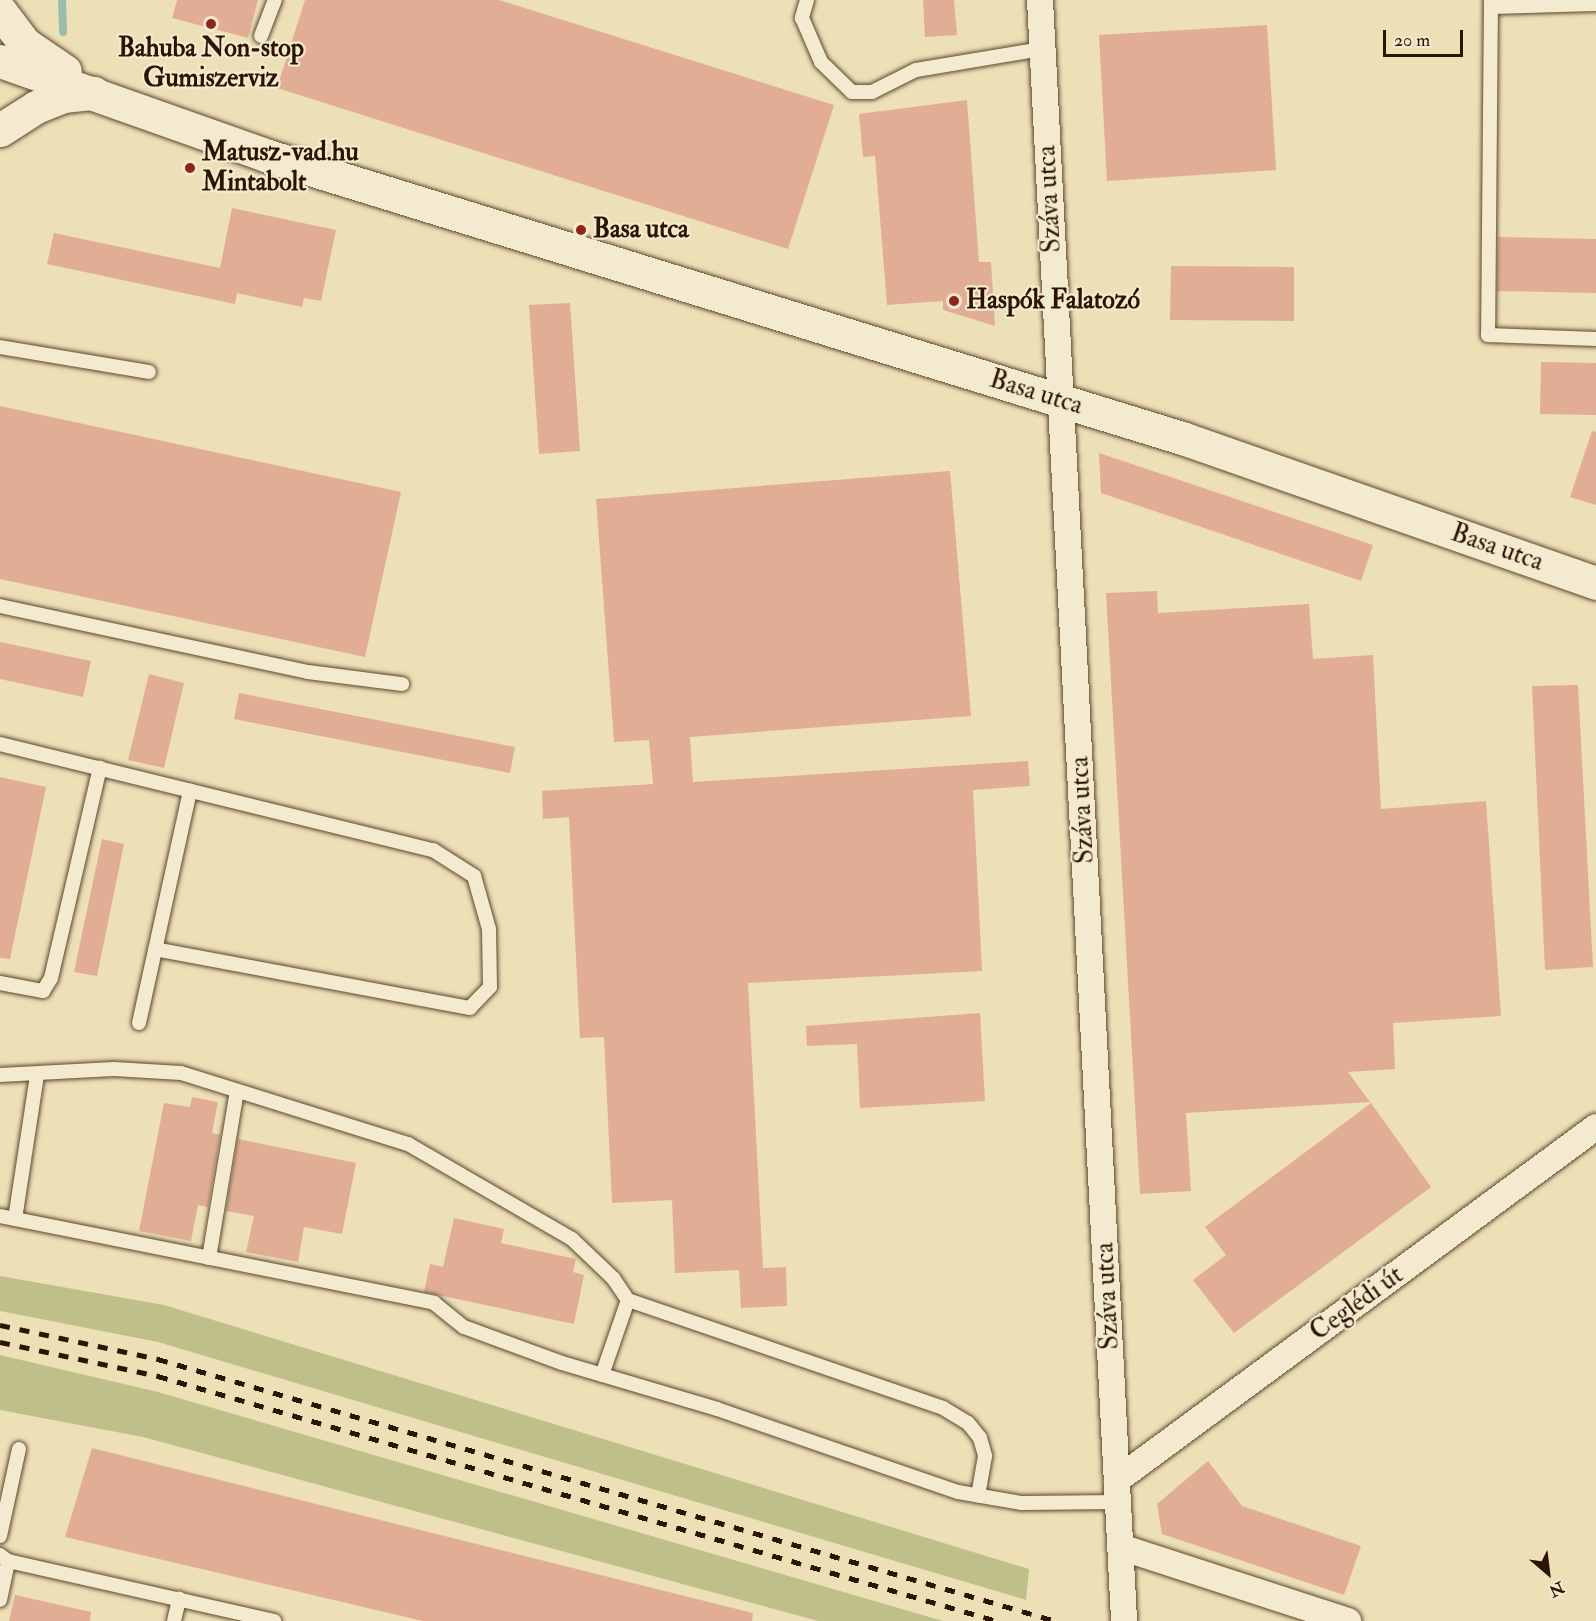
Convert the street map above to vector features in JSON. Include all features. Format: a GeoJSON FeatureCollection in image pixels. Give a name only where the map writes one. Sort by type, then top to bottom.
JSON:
{"type":"FeatureCollection","features":[{"type":"Feature","properties":{"kind":"street","name":"Száva utca"},"geometry":{"type":"LineString","coordinates":[[1040,0],[1124,1621]]}},
{"type":"Feature","properties":{"kind":"street","name":"Basa utca"},"geometry":{"type":"LineString","coordinates":[[0,11],[25,45],[96,93]]}},
{"type":"Feature","properties":{"kind":"street","name":"Basa utca"},"geometry":{"type":"LineString","coordinates":[[0,61],[96,93],[268,156],[1182,438],[1596,583]]}},
{"type":"Feature","properties":{"kind":"street"},"geometry":{"type":"LineString","coordinates":[[0,130],[36,107],[63,96],[96,93]]}},
{"type":"Feature","properties":{"kind":"street","name":"Ceglédi út"},"geometry":{"type":"LineString","coordinates":[[1118,1491],[1596,1127]]}},
{"type":"Feature","properties":{"kind":"street"},"geometry":{"type":"LineString","coordinates":[[1120,1547],[1348,1621]]}},
{"type":"Feature","properties":{"kind":"lane"},"geometry":{"type":"LineString","coordinates":[[261,36],[275,0]]}},
{"type":"Feature","properties":{"kind":"lane"},"geometry":{"type":"LineString","coordinates":[[807,0],[802,18],[821,62],[852,92],[872,92],[916,70],[1042,49]]}},
{"type":"Feature","properties":{"kind":"lane"},"geometry":{"type":"LineString","coordinates":[[1596,4],[1491,3],[1488,335],[1596,339]]}},
{"type":"Feature","properties":{"kind":"lane"},"geometry":{"type":"LineString","coordinates":[[0,347],[149,372]]}},
{"type":"Feature","properties":{"kind":"lane"},"geometry":{"type":"LineString","coordinates":[[0,606],[308,672],[402,684]]}},
{"type":"Feature","properties":{"kind":"lane"},"geometry":{"type":"LineString","coordinates":[[0,744],[433,850],[474,876],[489,929],[490,987],[470,1008],[155,949]]}},
{"type":"Feature","properties":{"kind":"lane"},"geometry":{"type":"LineString","coordinates":[[0,983],[43,991],[51,978],[100,768]]}},
{"type":"Feature","properties":{"kind":"lane"},"geometry":{"type":"LineString","coordinates":[[139,1023],[190,791]]}},
{"type":"Feature","properties":{"kind":"lane"},"geometry":{"type":"LineString","coordinates":[[0,1076],[114,1070],[181,1073],[408,1144],[572,1239],[613,1278],[628,1300],[944,1408],[968,1423],[980,1438],[985,1456],[978,1495]]}},
{"type":"Feature","properties":{"kind":"lane"},"geometry":{"type":"LineString","coordinates":[[15,1219],[37,1075]]}},
{"type":"Feature","properties":{"kind":"lane"},"geometry":{"type":"LineString","coordinates":[[209,1258],[237,1091]]}},
{"type":"Feature","properties":{"kind":"lane"},"geometry":{"type":"LineString","coordinates":[[0,1216],[434,1303],[464,1328],[602,1375],[717,1409],[958,1492],[1022,1503],[1118,1491]]}},
{"type":"Feature","properties":{"kind":"lane"},"geometry":{"type":"LineString","coordinates":[[602,1375],[628,1300]]}},
{"type":"Feature","properties":{"kind":"lane"},"geometry":{"type":"LineString","coordinates":[[0,1536],[19,1449]]}},
{"type":"Feature","properties":{"kind":"lane"},"geometry":{"type":"LineString","coordinates":[[0,1600],[4,1558],[274,1621]]}},
{"type":"Feature","properties":{"kind":"lane"},"geometry":{"type":"LineString","coordinates":[[174,1621],[179,1599]]}},
{"type":"Feature","properties":{"kind":"green space"},"geometry":{"type":"Polygon","coordinates":[[[0,1276],[164,1305],[1029,1569],[1026,1600],[158,1342],[0,1311],[0,1276]]]}},
{"type":"Feature","properties":{"kind":"green space"},"geometry":{"type":"Polygon","coordinates":[[[0,1355],[158,1392],[943,1621],[818,1621],[143,1437],[0,1410],[0,1355]]]}},
{"type":"Feature","properties":{"kind":"building"},"geometry":{"type":"Polygon","coordinates":[[[177,0],[258,0],[248,38],[172,18],[177,0]]]}},
{"type":"Feature","properties":{"kind":"building"},"geometry":{"type":"Polygon","coordinates":[[[305,0],[499,0],[834,105],[788,249],[277,88],[305,0]]]}},
{"type":"Feature","properties":{"kind":"building"},"geometry":{"type":"Polygon","coordinates":[[[923,0],[954,0],[957,35],[925,37],[923,0]]]}},
{"type":"Feature","properties":{"kind":"building"},"geometry":{"type":"Polygon","coordinates":[[[1267,25],[1276,170],[1107,181],[1099,35],[1267,25]]]}},
{"type":"Feature","properties":{"kind":"building"},"geometry":{"type":"Polygon","coordinates":[[[967,100],[979,262],[991,262],[995,326],[943,310],[943,301],[887,305],[875,156],[863,157],[859,114],[967,100]]]}},
{"type":"Feature","properties":{"kind":"building"},"geometry":{"type":"Polygon","coordinates":[[[232,208],[336,230],[321,301],[304,298],[302,307],[237,293],[235,304],[47,264],[54,233],[220,268],[232,208]]]}},
{"type":"Feature","properties":{"kind":"building"},"geometry":{"type":"Polygon","coordinates":[[[1498,237],[1596,239],[1596,293],[1497,291],[1498,237]]]}},
{"type":"Feature","properties":{"kind":"building"},"geometry":{"type":"Polygon","coordinates":[[[1171,266],[1294,267],[1294,321],[1170,320],[1171,266]]]}},
{"type":"Feature","properties":{"kind":"building"},"geometry":{"type":"Polygon","coordinates":[[[570,303],[580,451],[539,454],[529,305],[570,303]]]}},
{"type":"Feature","properties":{"kind":"building"},"geometry":{"type":"Polygon","coordinates":[[[1541,362],[1596,363],[1596,415],[1540,414],[1541,362]]]}},
{"type":"Feature","properties":{"kind":"building"},"geometry":{"type":"Polygon","coordinates":[[[0,406],[401,492],[365,657],[0,579],[0,406]]]}},
{"type":"Feature","properties":{"kind":"building"},"geometry":{"type":"Polygon","coordinates":[[[1592,431],[1596,432],[1596,505],[1570,497],[1592,431]]]}},
{"type":"Feature","properties":{"kind":"building"},"geometry":{"type":"Polygon","coordinates":[[[1099,453],[1373,545],[1361,581],[1101,493],[1099,453]]]}},
{"type":"Feature","properties":{"kind":"building"},"geometry":{"type":"Polygon","coordinates":[[[950,471],[971,716],[690,737],[693,782],[1028,761],[1030,786],[973,790],[982,971],[748,983],[763,1268],[786,1267],[787,1306],[741,1308],[739,1270],[675,1273],[672,1200],[612,1203],[604,1037],[580,1038],[569,817],[543,819],[542,791],[653,784],[649,740],[614,742],[596,499],[950,471]]]}},
{"type":"Feature","properties":{"kind":"building"},"geometry":{"type":"Polygon","coordinates":[[[1157,591],[1158,613],[1309,604],[1313,659],[1373,655],[1381,809],[1486,801],[1501,1016],[1393,1023],[1395,1069],[1348,1072],[1370,1102],[1186,1113],[1191,1191],[1140,1194],[1106,593],[1157,591]]]}},
{"type":"Feature","properties":{"kind":"building"},"geometry":{"type":"Polygon","coordinates":[[[0,642],[91,661],[83,697],[0,679],[0,642]]]}},
{"type":"Feature","properties":{"kind":"building"},"geometry":{"type":"Polygon","coordinates":[[[149,674],[184,683],[164,768],[128,760],[149,674]]]}},
{"type":"Feature","properties":{"kind":"building"},"geometry":{"type":"Polygon","coordinates":[[[1578,685],[1593,967],[1545,970],[1532,686],[1578,685]]]}},
{"type":"Feature","properties":{"kind":"building"},"geometry":{"type":"Polygon","coordinates":[[[239,693],[515,747],[510,773],[234,719],[239,693]]]}},
{"type":"Feature","properties":{"kind":"building"},"geometry":{"type":"Polygon","coordinates":[[[0,777],[46,787],[10,959],[0,958],[0,777]]]}},
{"type":"Feature","properties":{"kind":"building"},"geometry":{"type":"Polygon","coordinates":[[[102,839],[124,844],[97,976],[74,972],[102,839]]]}},
{"type":"Feature","properties":{"kind":"building"},"geometry":{"type":"Polygon","coordinates":[[[980,1013],[985,1101],[860,1108],[857,1044],[807,1046],[806,1026],[980,1013]]]}},
{"type":"Feature","properties":{"kind":"building"},"geometry":{"type":"Polygon","coordinates":[[[192,1097],[218,1102],[212,1133],[220,1135],[208,1207],[198,1205],[191,1241],[139,1231],[164,1103],[190,1107],[192,1097]]]}},
{"type":"Feature","properties":{"kind":"building"},"geometry":{"type":"Polygon","coordinates":[[[1371,1103],[1431,1187],[1234,1333],[1193,1280],[1226,1255],[1205,1227],[1371,1103]]]}},
{"type":"Feature","properties":{"kind":"building"},"geometry":{"type":"Polygon","coordinates":[[[238,1139],[356,1163],[342,1234],[304,1227],[298,1262],[246,1252],[254,1216],[226,1211],[238,1139]]]}},
{"type":"Feature","properties":{"kind":"building"},"geometry":{"type":"Polygon","coordinates":[[[454,1218],[504,1229],[501,1243],[576,1259],[573,1272],[584,1275],[574,1324],[424,1292],[430,1264],[443,1267],[454,1218]]]}},
{"type":"Feature","properties":{"kind":"building"},"geometry":{"type":"Polygon","coordinates":[[[92,1448],[753,1613],[752,1621],[423,1621],[65,1537],[92,1448]]]}},
{"type":"Feature","properties":{"kind":"building"},"geometry":{"type":"Polygon","coordinates":[[[1208,1461],[1242,1506],[1361,1546],[1344,1595],[1162,1534],[1157,1504],[1208,1461]]]}},
{"type":"Feature","properties":{"kind":"building"},"geometry":{"type":"Polygon","coordinates":[[[15,1595],[91,1612],[90,1621],[9,1621],[15,1595]]]}},
{"type":"Feature","properties":{"kind":"waterway"},"geometry":{"type":"LineString","coordinates":[[62,0],[63,32]]}},
{"type":"Feature","properties":{"kind":"railway"},"geometry":{"type":"LineString","coordinates":[[0,1325],[158,1359],[1056,1621]]}},
{"type":"Feature","properties":{"kind":"railway"},"geometry":{"type":"LineString","coordinates":[[0,1342],[158,1376],[997,1621]]}},
{"type":"Feature","properties":{"kind":"place","name":"Bahuba Non-stop Gumiszerviz"},"geometry":{"type":"Point","coordinates":[211,24]}},
{"type":"Feature","properties":{"kind":"place","name":"Matusz-vad.hu Mintabolt"},"geometry":{"type":"Point","coordinates":[190,168]}},
{"type":"Feature","properties":{"kind":"place","name":"Basa utca"},"geometry":{"type":"Point","coordinates":[581,230]}},
{"type":"Feature","properties":{"kind":"place","name":"Haspók Falatozó"},"geometry":{"type":"Point","coordinates":[954,301]}}]}
